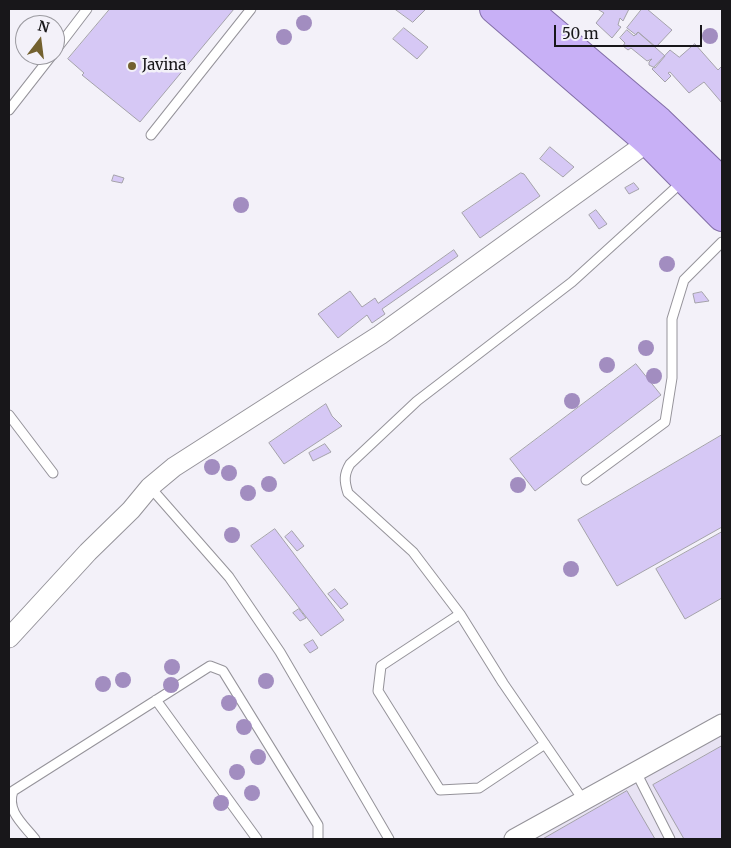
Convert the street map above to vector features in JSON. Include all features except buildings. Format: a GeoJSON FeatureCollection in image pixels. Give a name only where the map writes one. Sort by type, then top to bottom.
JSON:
{"type":"FeatureCollection","features":[{"type":"Feature","properties":{"kind":"highway"},"geometry":{"type":"LineString","coordinates":[[516,13],[686,178],[722,217]]}},
{"type":"Feature","properties":{"kind":"highway"},"geometry":{"type":"LineString","coordinates":[[516,13],[659,121],[722,182]]}},
{"type":"Feature","properties":{"kind":"street"},"geometry":{"type":"LineString","coordinates":[[9,638],[88,552],[131,510],[150,487],[174,468],[380,335],[648,142]]}},
{"type":"Feature","properties":{"kind":"street"},"geometry":{"type":"LineString","coordinates":[[514,839],[722,724]]}},
{"type":"Feature","properties":{"kind":"lane"},"geometry":{"type":"LineString","coordinates":[[65,37],[87,9]]}},
{"type":"Feature","properties":{"kind":"lane"},"geometry":{"type":"LineString","coordinates":[[151,135],[251,9]]}},
{"type":"Feature","properties":{"kind":"lane"},"geometry":{"type":"LineString","coordinates":[[9,110],[44,65]]}},
{"type":"Feature","properties":{"kind":"lane"},"geometry":{"type":"LineString","coordinates":[[584,801],[460,614],[413,552],[348,493],[344,482],[345,472],[350,464],[417,401],[572,282],[686,178]]}},
{"type":"Feature","properties":{"kind":"lane"},"geometry":{"type":"LineString","coordinates":[[586,480],[665,422],[672,378],[672,319],[684,280],[722,242]]}},
{"type":"Feature","properties":{"kind":"lane"},"geometry":{"type":"LineString","coordinates":[[9,415],[53,473]]}},
{"type":"Feature","properties":{"kind":"lane"},"geometry":{"type":"LineString","coordinates":[[150,487],[229,577],[280,652],[389,839]]}},
{"type":"Feature","properties":{"kind":"lane"},"geometry":{"type":"LineString","coordinates":[[460,614],[381,666],[378,690],[440,790],[479,788],[545,744]]}},
{"type":"Feature","properties":{"kind":"lane"},"geometry":{"type":"LineString","coordinates":[[36,839],[13,812],[9,801],[13,791],[210,666],[223,672],[318,825],[318,839]]}},
{"type":"Feature","properties":{"kind":"lane"},"geometry":{"type":"LineString","coordinates":[[156,700],[257,839]]}},
{"type":"Feature","properties":{"kind":"lane"},"geometry":{"type":"LineString","coordinates":[[636,772],[670,839]]}},
{"type":"Feature","properties":{"kind":"shaded area"},"geometry":{"type":"Polygon","coordinates":[[[722,732],[722,839],[536,839],[722,732]]]}},
{"type":"Feature","properties":{"kind":"place","name":"Javina"},"geometry":{"type":"Point","coordinates":[132,66]}}]}
